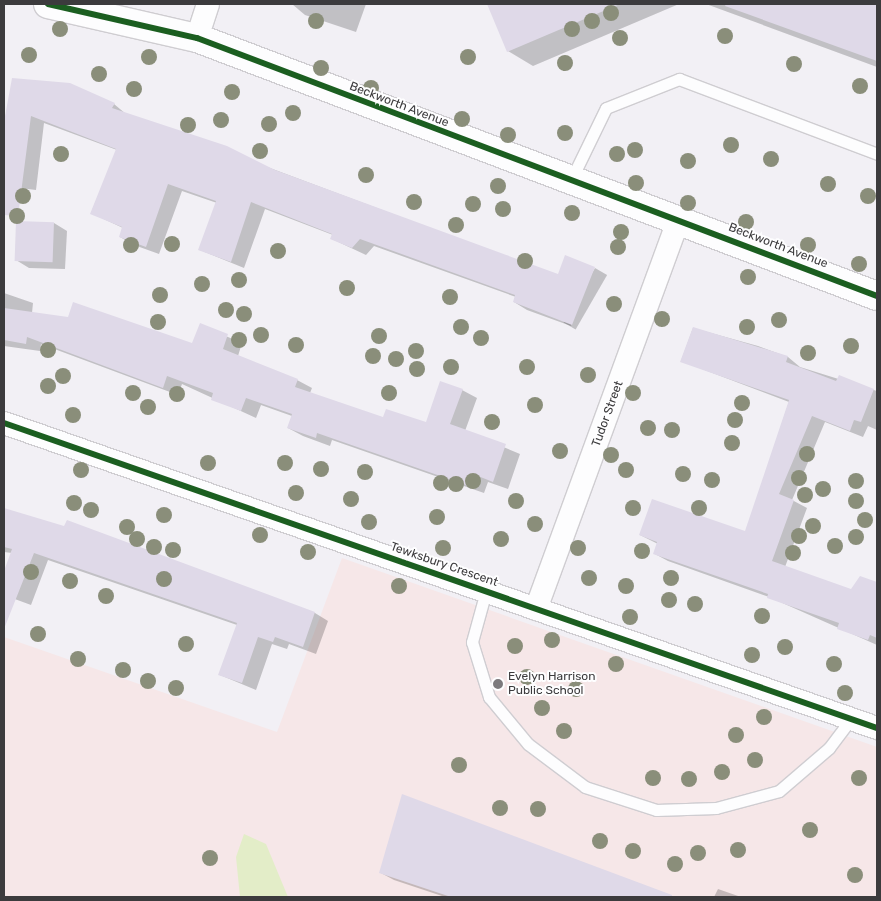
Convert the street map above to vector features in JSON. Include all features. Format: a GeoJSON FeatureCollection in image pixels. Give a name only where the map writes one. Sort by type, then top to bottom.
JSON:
{"type":"FeatureCollection","features":[{"type":"Feature","properties":{"kind":"street","name":"Beckworth Avenue"},"geometry":{"type":"LineString","coordinates":[[48,4],[196,38],[570,183],[679,219],[877,296]]}},
{"type":"Feature","properties":{"kind":"street"},"geometry":{"type":"LineString","coordinates":[[196,38],[208,4]]}},
{"type":"Feature","properties":{"kind":"street","name":"Tudor Street"},"geometry":{"type":"LineString","coordinates":[[536,609],[679,219]]}},
{"type":"Feature","properties":{"kind":"street","name":"Tewksbury Crescent"},"geometry":{"type":"LineString","coordinates":[[4,422],[877,728]]}},
{"type":"Feature","properties":{"kind":"lane"},"geometry":{"type":"LineString","coordinates":[[570,183],[606,108],[680,79],[877,154]]}},
{"type":"Feature","properties":{"kind":"lane"},"geometry":{"type":"LineString","coordinates":[[486,591],[472,642],[489,697],[528,744],[585,787],[656,810],[716,808],[779,791],[829,748],[851,719]]}},
{"type":"Feature","properties":{"kind":"shaded area","name":"Evelyn Harrison Public School"},"geometry":{"type":"Polygon","coordinates":[[[342,558],[877,747],[877,897],[4,897],[4,637],[277,732],[342,558]]]}},
{"type":"Feature","properties":{"kind":"green space"},"geometry":{"type":"Polygon","coordinates":[[[244,834],[266,844],[288,897],[240,897],[236,857],[244,834]]]}},
{"type":"Feature","properties":{"kind":"building"},"geometry":{"type":"Polygon","coordinates":[[[487,4],[620,4],[507,52],[487,4]]]}},
{"type":"Feature","properties":{"kind":"building"},"geometry":{"type":"Polygon","coordinates":[[[726,4],[877,4],[877,61],[725,6],[726,4]]]}},
{"type":"Feature","properties":{"kind":"building"},"geometry":{"type":"Polygon","coordinates":[[[12,78],[70,83],[115,103],[112,108],[227,146],[275,170],[558,274],[565,255],[595,267],[572,325],[513,302],[515,295],[360,239],[352,248],[330,239],[332,234],[251,202],[231,262],[198,250],[216,201],[168,184],[146,247],[119,237],[122,227],[90,214],[116,149],[31,116],[18,216],[4,215],[4,122],[12,78]]]}},
{"type":"Feature","properties":{"kind":"building"},"geometry":{"type":"Polygon","coordinates":[[[16,221],[54,222],[53,262],[15,261],[16,221]]]}},
{"type":"Feature","properties":{"kind":"building"},"geometry":{"type":"Polygon","coordinates":[[[73,302],[192,343],[200,323],[228,334],[223,349],[298,379],[295,387],[383,417],[386,409],[426,422],[440,381],[463,389],[450,424],[506,444],[493,482],[473,474],[469,486],[317,433],[316,438],[287,428],[292,414],[246,398],[241,411],[211,400],[213,393],[167,376],[163,388],[27,337],[26,344],[4,340],[4,308],[68,317],[73,302]]]}},
{"type":"Feature","properties":{"kind":"building"},"geometry":{"type":"Polygon","coordinates":[[[693,327],[788,356],[786,362],[836,381],[839,375],[874,389],[861,422],[854,420],[850,431],[812,416],[779,494],[794,500],[772,561],[851,589],[860,576],[877,582],[877,638],[870,635],[868,640],[837,629],[839,623],[767,598],[768,594],[653,554],[657,542],[639,535],[652,499],[745,531],[789,400],[680,362],[693,327]]]}},
{"type":"Feature","properties":{"kind":"building"},"geometry":{"type":"Polygon","coordinates":[[[4,508],[64,526],[67,520],[315,612],[303,647],[275,637],[273,642],[258,637],[242,683],[218,675],[237,623],[34,553],[4,629],[4,571],[12,549],[4,547],[4,508]]]}},
{"type":"Feature","properties":{"kind":"building"},"geometry":{"type":"Polygon","coordinates":[[[402,794],[672,895],[672,897],[451,897],[379,873],[402,794]]]}},
{"type":"Feature","properties":{"kind":"cycle path"},"geometry":{"type":"LineString","coordinates":[[48,4],[197,38],[877,296]]}},
{"type":"Feature","properties":{"kind":"cycle path"},"geometry":{"type":"LineString","coordinates":[[4,423],[877,728]]}},
{"type":"Feature","properties":{"kind":"place","name":"Evelyn Harrison Public School"},"geometry":{"type":"Point","coordinates":[498,684]}}]}
